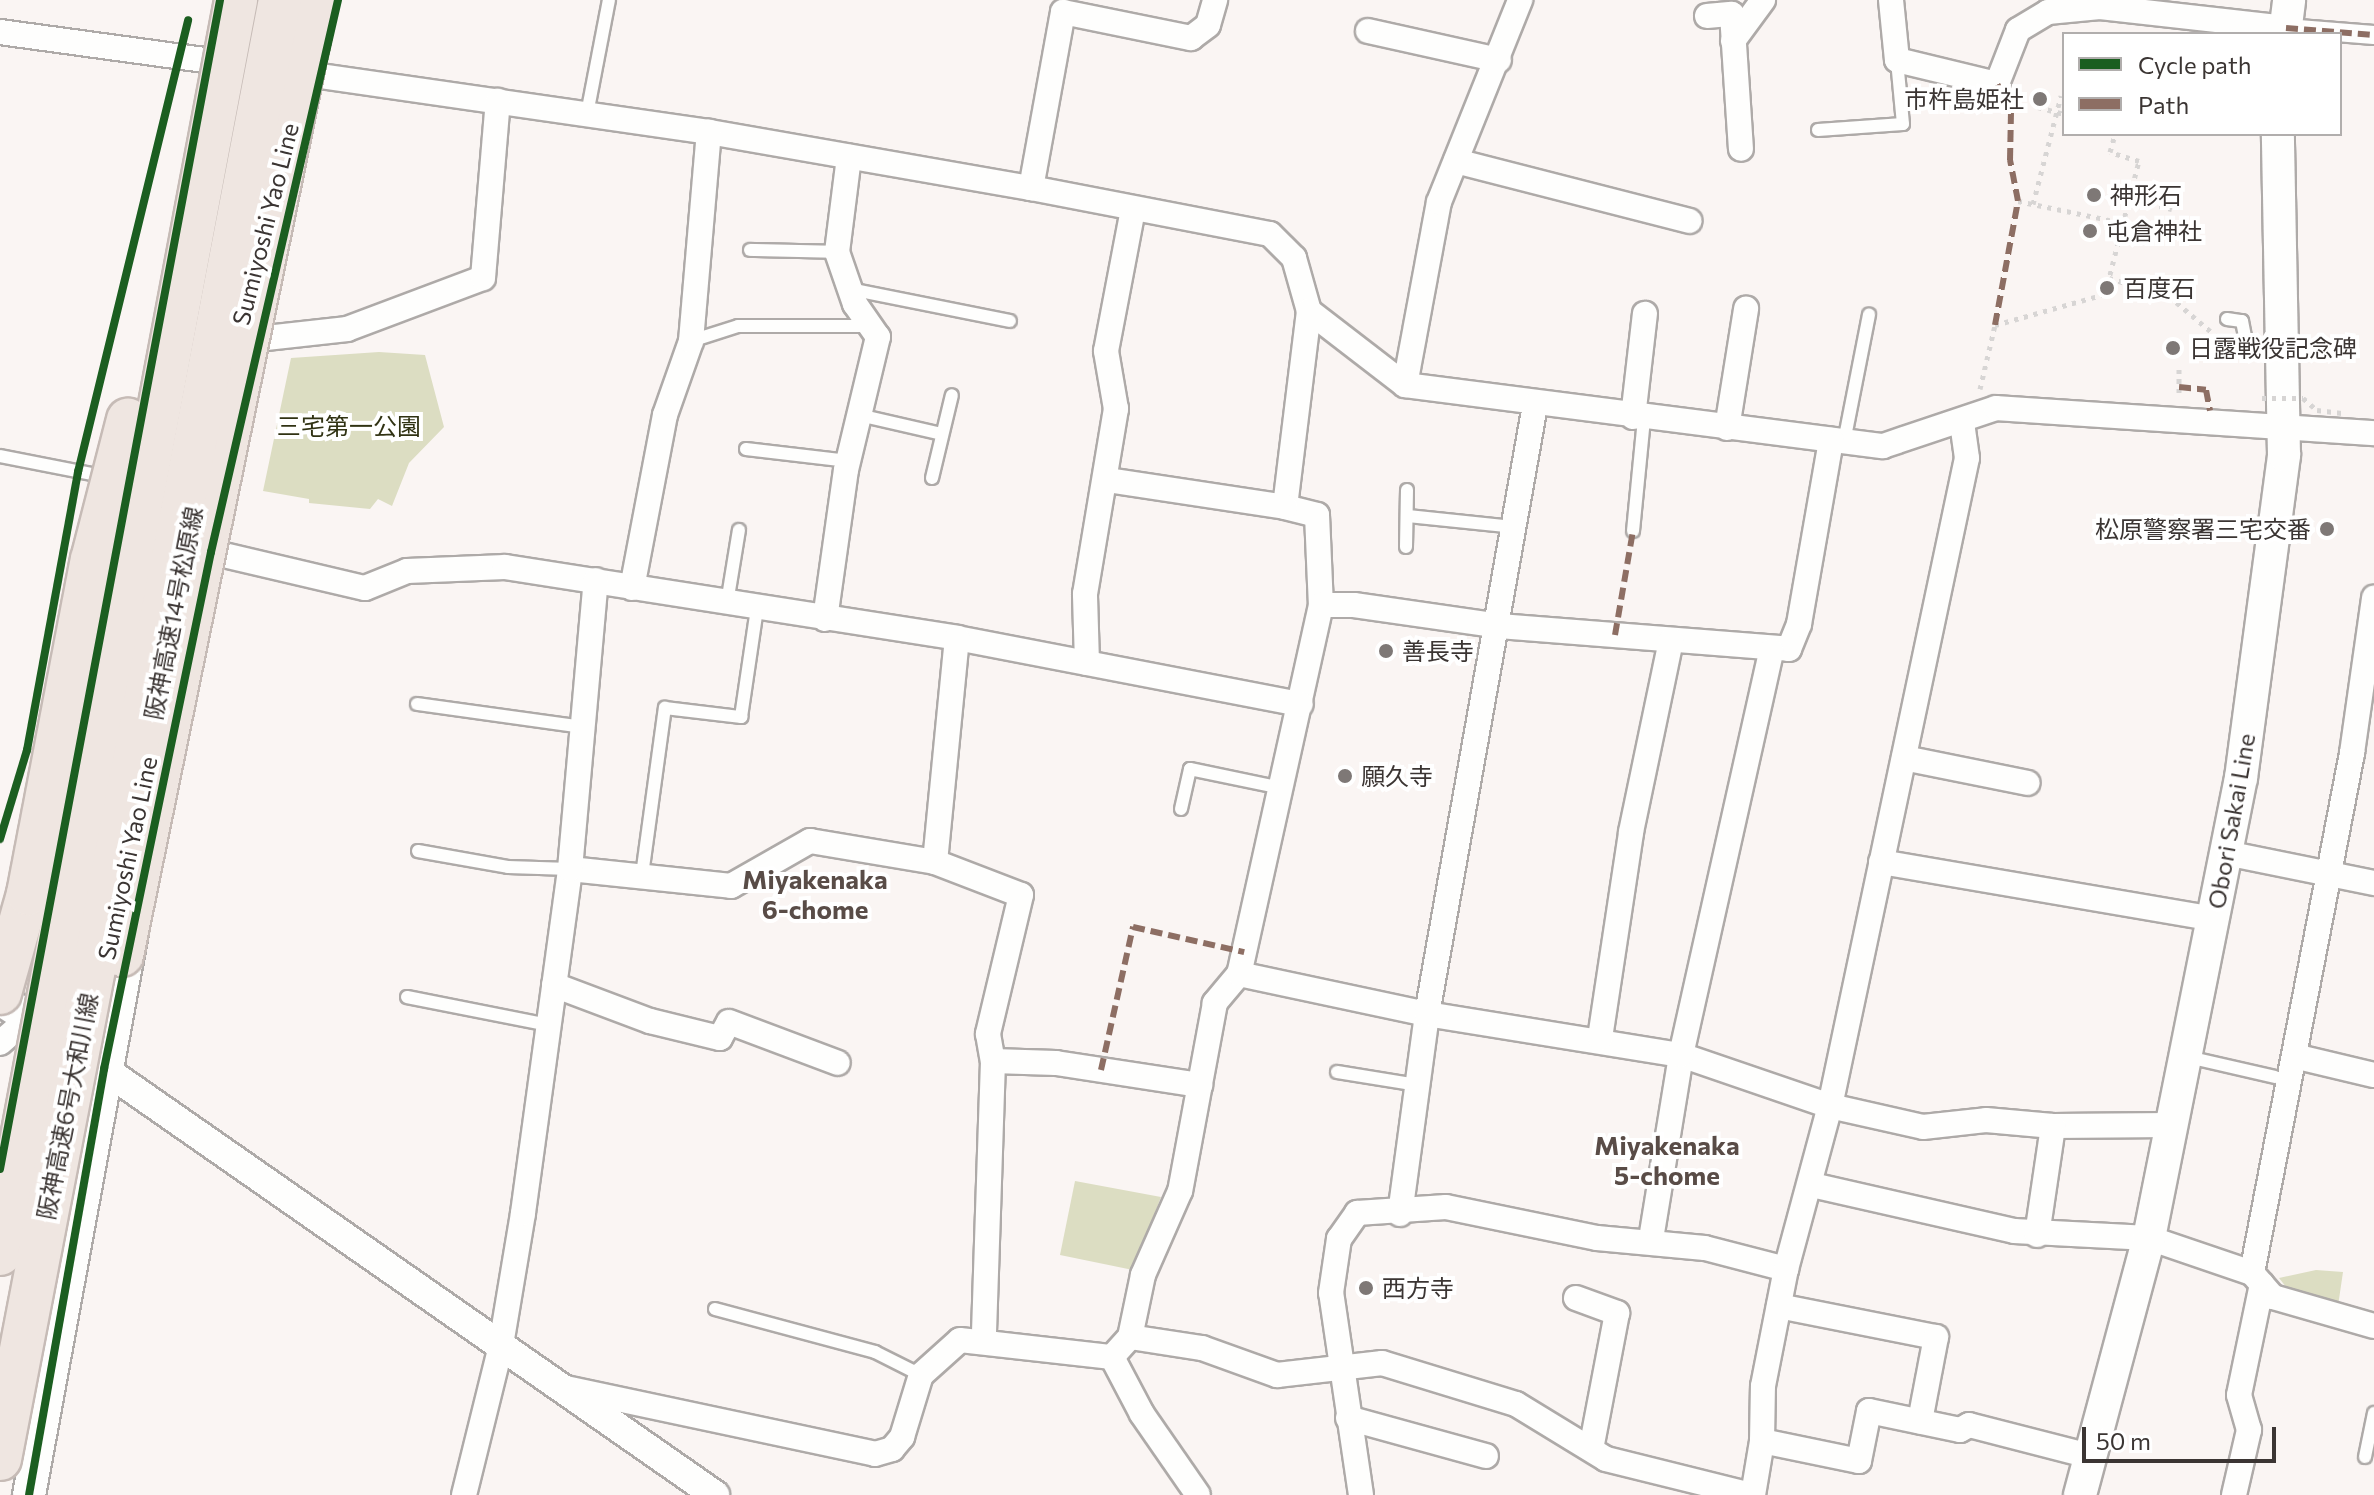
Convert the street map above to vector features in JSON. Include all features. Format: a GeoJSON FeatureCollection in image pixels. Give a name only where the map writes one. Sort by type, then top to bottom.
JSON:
{"type":"FeatureCollection","features":[{"type":"Feature","properties":{"kind":"highway","name":"阪神高速6号大和川線"},"geometry":{"type":"LineString","coordinates":[[0,1254],[20,1002],[235,0]]}},
{"type":"Feature","properties":{"kind":"highway","name":"阪神高速6号大和川線"},"geometry":{"type":"LineString","coordinates":[[0,1459],[280,0]]}},
{"type":"Feature","properties":{"kind":"highway","name":"阪神高速14号松原線"},"geometry":{"type":"LineString","coordinates":[[0,1207],[77,1082],[120,963],[317,0]]}},
{"type":"Feature","properties":{"kind":"highway"},"geometry":{"type":"LineString","coordinates":[[0,1207],[20,1002]]}},
{"type":"Feature","properties":{"kind":"main road"},"geometry":{"type":"LineString","coordinates":[[0,1169],[20,1002],[128,481],[220,0]]}},
{"type":"Feature","properties":{"kind":"main road","name":"Sumiyoshi Yao Line"},"geometry":{"type":"LineString","coordinates":[[29,1495],[104,1069],[257,339],[338,0]]}},
{"type":"Feature","properties":{"kind":"main road","name":"Obori Sakai Line"},"geometry":{"type":"LineString","coordinates":[[2080,1495],[2149,1238],[2226,853],[2274,546],[2283,427],[2278,136]]}},
{"type":"Feature","properties":{"kind":"main road"},"geometry":{"type":"LineString","coordinates":[[20,1002],[104,1069]]}},
{"type":"Feature","properties":{"kind":"street"},"geometry":{"type":"LineString","coordinates":[[1031,188],[1064,6],[1191,38],[1208,25],[1215,0]]}},
{"type":"Feature","properties":{"kind":"street"},"geometry":{"type":"LineString","coordinates":[[1405,385],[1439,202],[1499,60],[1520,0]]}},
{"type":"Feature","properties":{"kind":"street"},"geometry":{"type":"LineString","coordinates":[[1733,41],[1763,0],[1775,0]]}},
{"type":"Feature","properties":{"kind":"street"},"geometry":{"type":"LineString","coordinates":[[1891,0],[1897,60],[1997,84],[2018,30],[2048,12],[2073,9],[2287,21],[2374,35]]}},
{"type":"Feature","properties":{"kind":"street"},"geometry":{"type":"LineString","coordinates":[[1707,16],[1732,14],[1741,149]]}},
{"type":"Feature","properties":{"kind":"street"},"geometry":{"type":"LineString","coordinates":[[1368,31],[1499,60]]}},
{"type":"Feature","properties":{"kind":"street"},"geometry":{"type":"LineString","coordinates":[[0,32],[709,132],[1031,188],[1270,234],[1294,258],[1309,311],[1285,507]]}},
{"type":"Feature","properties":{"kind":"street"},"geometry":{"type":"LineString","coordinates":[[257,339],[347,329],[483,278],[498,101]]}},
{"type":"Feature","properties":{"kind":"street"},"geometry":{"type":"LineString","coordinates":[[632,588],[665,415],[691,341],[709,132]]}},
{"type":"Feature","properties":{"kind":"street"},"geometry":{"type":"LineString","coordinates":[[825,619],[848,461],[878,337],[850,289],[837,252],[849,157]]}},
{"type":"Feature","properties":{"kind":"street"},"geometry":{"type":"LineString","coordinates":[[1456,161],[1689,221]]}},
{"type":"Feature","properties":{"kind":"street"},"geometry":{"type":"LineString","coordinates":[[1087,663],[1085,594],[1107,480],[1116,409],[1106,351],[1133,209]]}},
{"type":"Feature","properties":{"kind":"street"},"geometry":{"type":"LineString","coordinates":[[1727,428],[1746,309]]}},
{"type":"Feature","properties":{"kind":"street"},"geometry":{"type":"LineString","coordinates":[[1309,311],[1405,385],[1535,405],[1837,441],[1883,446],[1996,408],[2374,433]]}},
{"type":"Feature","properties":{"kind":"street"},"geometry":{"type":"LineString","coordinates":[[1638,417],[1645,314]]}},
{"type":"Feature","properties":{"kind":"street"},"geometry":{"type":"LineString","coordinates":[[1400,1214],[1427,1014],[1499,626],[1535,405]]}},
{"type":"Feature","properties":{"kind":"street"},"geometry":{"type":"LineString","coordinates":[[1130,1337],[1202,1348],[1277,1375],[1339,1365],[1382,1363],[1516,1404],[1606,1459],[1752,1495],[1762,1441],[1763,1386],[1786,1269],[1812,1185],[1830,1106],[1967,458],[1962,421]]}},
{"type":"Feature","properties":{"kind":"street"},"geometry":{"type":"LineString","coordinates":[[1321,605],[1354,605],[1499,626],[1771,651],[1789,649],[1799,624],[1837,441]]}},
{"type":"Feature","properties":{"kind":"street"},"geometry":{"type":"LineString","coordinates":[[1107,480],[1285,507],[1317,515],[1321,605],[1239,974],[1215,1003],[1180,1191],[1143,1275],[1130,1337],[1112,1357]]}},
{"type":"Feature","properties":{"kind":"street"},"geometry":{"type":"LineString","coordinates":[[211,552],[365,588],[407,571],[505,567],[957,638],[1301,704]]}},
{"type":"Feature","properties":{"kind":"street"},"geometry":{"type":"LineString","coordinates":[[464,1495],[501,1345],[549,1025],[570,869],[596,580]]}},
{"type":"Feature","properties":{"kind":"street"},"geometry":{"type":"LineString","coordinates":[[2234,1495],[2249,1430],[2239,1395],[2257,1279],[2374,598]]}},
{"type":"Feature","properties":{"kind":"street"},"geometry":{"type":"LineString","coordinates":[[935,862],[957,638]]}},
{"type":"Feature","properties":{"kind":"street"},"geometry":{"type":"LineString","coordinates":[[1600,1038],[1631,832],[1671,640]]}},
{"type":"Feature","properties":{"kind":"street"},"geometry":{"type":"LineString","coordinates":[[1651,1239],[1681,1055],[1771,651]]}},
{"type":"Feature","properties":{"kind":"street"},"geometry":{"type":"LineString","coordinates":[[1904,758],[2028,783]]}},
{"type":"Feature","properties":{"kind":"street"},"geometry":{"type":"LineString","coordinates":[[570,869],[731,886],[810,841],[935,862],[1021,895],[988,1034],[993,1061],[984,1339]]}},
{"type":"Feature","properties":{"kind":"street"},"geometry":{"type":"LineString","coordinates":[[2226,853],[2374,883]]}},
{"type":"Feature","properties":{"kind":"street"},"geometry":{"type":"LineString","coordinates":[[1881,862],[2213,919]]}},
{"type":"Feature","properties":{"kind":"street"},"geometry":{"type":"LineString","coordinates":[[1239,974],[1427,1014],[1600,1038],[1681,1055],[1830,1106],[1923,1127],[1986,1120],[2053,1126],[2171,1125]]}},
{"type":"Feature","properties":{"kind":"street"},"geometry":{"type":"LineString","coordinates":[[554,985],[650,1021],[720,1038],[729,1022],[838,1063]]}},
{"type":"Feature","properties":{"kind":"street"},"geometry":{"type":"LineString","coordinates":[[0,1043],[20,1002]]}},
{"type":"Feature","properties":{"kind":"street"},"geometry":{"type":"LineString","coordinates":[[2294,1056],[2374,1075]]}},
{"type":"Feature","properties":{"kind":"street"},"geometry":{"type":"LineString","coordinates":[[993,1061],[1056,1063],[1200,1085]]}},
{"type":"Feature","properties":{"kind":"street"},"geometry":{"type":"LineString","coordinates":[[104,1069],[715,1495]]}},
{"type":"Feature","properties":{"kind":"street"},"geometry":{"type":"LineString","coordinates":[[2037,1235],[2053,1126]]}},
{"type":"Feature","properties":{"kind":"street"},"geometry":{"type":"LineString","coordinates":[[1812,1185],[2037,1235],[2149,1238],[2257,1279],[2273,1297],[2374,1326]]}},
{"type":"Feature","properties":{"kind":"street"},"geometry":{"type":"LineString","coordinates":[[1361,1495],[1339,1365],[1331,1293],[1339,1239],[1357,1213],[1400,1214],[1446,1207],[1597,1238],[1651,1239],[1786,1269]]}},
{"type":"Feature","properties":{"kind":"street"},"geometry":{"type":"LineString","coordinates":[[1576,1298],[1617,1313],[1591,1449]]}},
{"type":"Feature","properties":{"kind":"street"},"geometry":{"type":"LineString","coordinates":[[1779,1306],[1936,1337],[1920,1421]]}},
{"type":"Feature","properties":{"kind":"street"},"geometry":{"type":"LineString","coordinates":[[558,1386],[761,1426],[875,1454],[892,1449],[902,1437],[921,1375],[960,1340],[984,1339],[1112,1357]]}},
{"type":"Feature","properties":{"kind":"street"},"geometry":{"type":"LineString","coordinates":[[1112,1357],[1142,1414],[1198,1495]]}},
{"type":"Feature","properties":{"kind":"street"},"geometry":{"type":"LineString","coordinates":[[1762,1441],[1859,1461],[1869,1411],[1960,1430],[1969,1425],[2090,1456]]}},
{"type":"Feature","properties":{"kind":"street"},"geometry":{"type":"LineString","coordinates":[[1348,1418],[1486,1456]]}},
{"type":"Feature","properties":{"kind":"lane"},"geometry":{"type":"LineString","coordinates":[[587,114],[609,0]]}},
{"type":"Feature","properties":{"kind":"lane"},"geometry":{"type":"LineString","coordinates":[[1818,130],[1903,124],[1897,60]]}},
{"type":"Feature","properties":{"kind":"lane"},"geometry":{"type":"LineString","coordinates":[[750,250],[837,252]]}},
{"type":"Feature","properties":{"kind":"lane"},"geometry":{"type":"LineString","coordinates":[[850,289],[1010,321]]}},
{"type":"Feature","properties":{"kind":"lane"},"geometry":{"type":"LineString","coordinates":[[1837,441],[1869,314]]}},
{"type":"Feature","properties":{"kind":"lane"},"geometry":{"type":"LineString","coordinates":[[2227,319],[2242,321],[2247,347],[2280,355]]}},
{"type":"Feature","properties":{"kind":"lane"},"geometry":{"type":"LineString","coordinates":[[691,341],[738,326],[870,326]]}},
{"type":"Feature","properties":{"kind":"lane"},"geometry":{"type":"LineString","coordinates":[[932,478],[952,395]]}},
{"type":"Feature","properties":{"kind":"lane"},"geometry":{"type":"LineString","coordinates":[[859,415],[942,434]]}},
{"type":"Feature","properties":{"kind":"lane"},"geometry":{"type":"LineString","coordinates":[[1633,531],[1638,417]]}},
{"type":"Feature","properties":{"kind":"lane"},"geometry":{"type":"LineString","coordinates":[[746,449],[848,461]]}},
{"type":"Feature","properties":{"kind":"lane"},"geometry":{"type":"LineString","coordinates":[[0,456],[128,481]]}},
{"type":"Feature","properties":{"kind":"lane"},"geometry":{"type":"LineString","coordinates":[[1406,547],[1407,490]]}},
{"type":"Feature","properties":{"kind":"lane"},"geometry":{"type":"LineString","coordinates":[[1408,516],[1515,527]]}},
{"type":"Feature","properties":{"kind":"lane"},"geometry":{"type":"LineString","coordinates":[[727,603],[739,530]]}},
{"type":"Feature","properties":{"kind":"lane"},"geometry":{"type":"LineString","coordinates":[[642,875],[665,708],[741,717],[757,608]]}},
{"type":"Feature","properties":{"kind":"lane"},"geometry":{"type":"LineString","coordinates":[[417,704],[582,727]]}},
{"type":"Feature","properties":{"kind":"lane"},"geometry":{"type":"LineString","coordinates":[[1181,809],[1190,769],[1282,788]]}},
{"type":"Feature","properties":{"kind":"lane"},"geometry":{"type":"LineString","coordinates":[[418,851],[508,867],[570,869]]}},
{"type":"Feature","properties":{"kind":"lane"},"geometry":{"type":"LineString","coordinates":[[407,997],[549,1025]]}},
{"type":"Feature","properties":{"kind":"lane"},"geometry":{"type":"LineString","coordinates":[[2185,1056],[2275,1077]]}},
{"type":"Feature","properties":{"kind":"lane"},"geometry":{"type":"LineString","coordinates":[[1337,1072],[1417,1085]]}},
{"type":"Feature","properties":{"kind":"lane"},"geometry":{"type":"LineString","coordinates":[[715,1309],[875,1352],[921,1375]]}},
{"type":"Feature","properties":{"kind":"lane"},"geometry":{"type":"LineString","coordinates":[[2365,1457],[2374,1413]]}},
{"type":"Feature","properties":{"kind":"path"},"geometry":{"type":"LineString","coordinates":[[2033,204],[2061,96]]}},
{"type":"Feature","properties":{"kind":"path"},"geometry":{"type":"LineString","coordinates":[[2038,107],[2062,114]]}},
{"type":"Feature","properties":{"kind":"path"},"geometry":{"type":"LineString","coordinates":[[1986,367],[1995,325],[2105,294],[2139,161],[2110,152],[2114,136]]}},
{"type":"Feature","properties":{"kind":"path"},"geometry":{"type":"LineString","coordinates":[[2130,199],[2172,209]]}},
{"type":"Feature","properties":{"kind":"path"},"geometry":{"type":"LineString","coordinates":[[2018,201],[2123,223]]}},
{"type":"Feature","properties":{"kind":"path"},"geometry":{"type":"LineString","coordinates":[[2106,232],[2120,235]]}},
{"type":"Feature","properties":{"kind":"path"},"geometry":{"type":"LineString","coordinates":[[2109,278],[2169,296],[2208,332],[2227,339]]}},
{"type":"Feature","properties":{"kind":"path"},"geometry":{"type":"LineString","coordinates":[[2179,369],[2179,409]]}},
{"type":"Feature","properties":{"kind":"path"},"geometry":{"type":"LineString","coordinates":[[2262,398],[2303,398],[2317,410],[2342,413]]}},
{"type":"Feature","properties":{"kind":"green space","name":"三宅第一公園"},"geometry":{"type":"Polygon","coordinates":[[[379,352],[425,355],[444,427],[409,463],[392,506],[378,499],[370,509],[309,503],[309,499],[263,491],[291,358],[379,352]]]}},
{"type":"Feature","properties":{"kind":"green space"},"geometry":{"type":"Polygon","coordinates":[[[1075,1181],[1161,1197],[1133,1270],[1060,1255],[1075,1181]]]}},
{"type":"Feature","properties":{"kind":"green space"},"geometry":{"type":"Polygon","coordinates":[[[2316,1270],[2343,1272],[2338,1306],[2293,1296],[2279,1278],[2316,1270]]]}},
{"type":"Feature","properties":{"kind":"marked path"},"geometry":{"type":"LineString","coordinates":[[2286,28],[2336,32]]}},
{"type":"Feature","properties":{"kind":"marked path"},"geometry":{"type":"LineString","coordinates":[[2342,32],[2374,35]]}},
{"type":"Feature","properties":{"kind":"marked path"},"geometry":{"type":"LineString","coordinates":[[1995,325],[2018,201],[2010,160],[2011,111],[1997,84]]}},
{"type":"Feature","properties":{"kind":"marked path"},"geometry":{"type":"LineString","coordinates":[[2179,387],[2206,390],[2210,411]]}},
{"type":"Feature","properties":{"kind":"marked path"},"geometry":{"type":"LineString","coordinates":[[1615,635],[1633,531]]}},
{"type":"Feature","properties":{"kind":"marked path"},"geometry":{"type":"LineString","coordinates":[[1101,1070],[1133,927],[1244,952]]}},
{"type":"Feature","properties":{"kind":"cycle path"},"geometry":{"type":"LineString","coordinates":[[0,1169],[220,0]]}},
{"type":"Feature","properties":{"kind":"cycle path"},"geometry":{"type":"LineString","coordinates":[[29,1495],[104,1069],[211,552],[338,0]]}},
{"type":"Feature","properties":{"kind":"cycle path"},"geometry":{"type":"LineString","coordinates":[[0,839],[27,750],[78,472],[188,20]]}},
{"type":"Feature","properties":{"kind":"place","name":"市杵島姫社"},"geometry":{"type":"Point","coordinates":[2040,99]}},
{"type":"Feature","properties":{"kind":"place","name":"神形石"},"geometry":{"type":"Point","coordinates":[2094,195]}},
{"type":"Feature","properties":{"kind":"place","name":"屯倉神社"},"geometry":{"type":"Point","coordinates":[2090,231]}},
{"type":"Feature","properties":{"kind":"place","name":"百度石"},"geometry":{"type":"Point","coordinates":[2107,288]}},
{"type":"Feature","properties":{"kind":"place","name":"日露戦役記念碑"},"geometry":{"type":"Point","coordinates":[2173,348]}},
{"type":"Feature","properties":{"kind":"place","name":"松原警察署三宅交番"},"geometry":{"type":"Point","coordinates":[2327,529]}},
{"type":"Feature","properties":{"kind":"place","name":"善長寺"},"geometry":{"type":"Point","coordinates":[1386,651]}},
{"type":"Feature","properties":{"kind":"place","name":"願久寺"},"geometry":{"type":"Point","coordinates":[1345,776]}},
{"type":"Feature","properties":{"kind":"place","name":"西方寺"},"geometry":{"type":"Point","coordinates":[1366,1288]}},
{"type":"Feature","properties":{"kind":"district","name":"Miyakenaka 6-chome"},"geometry":{"type":"Point","coordinates":[815,894]}},
{"type":"Feature","properties":{"kind":"district","name":"Miyakenaka 5-chome"},"geometry":{"type":"Point","coordinates":[1667,1160]}}]}
